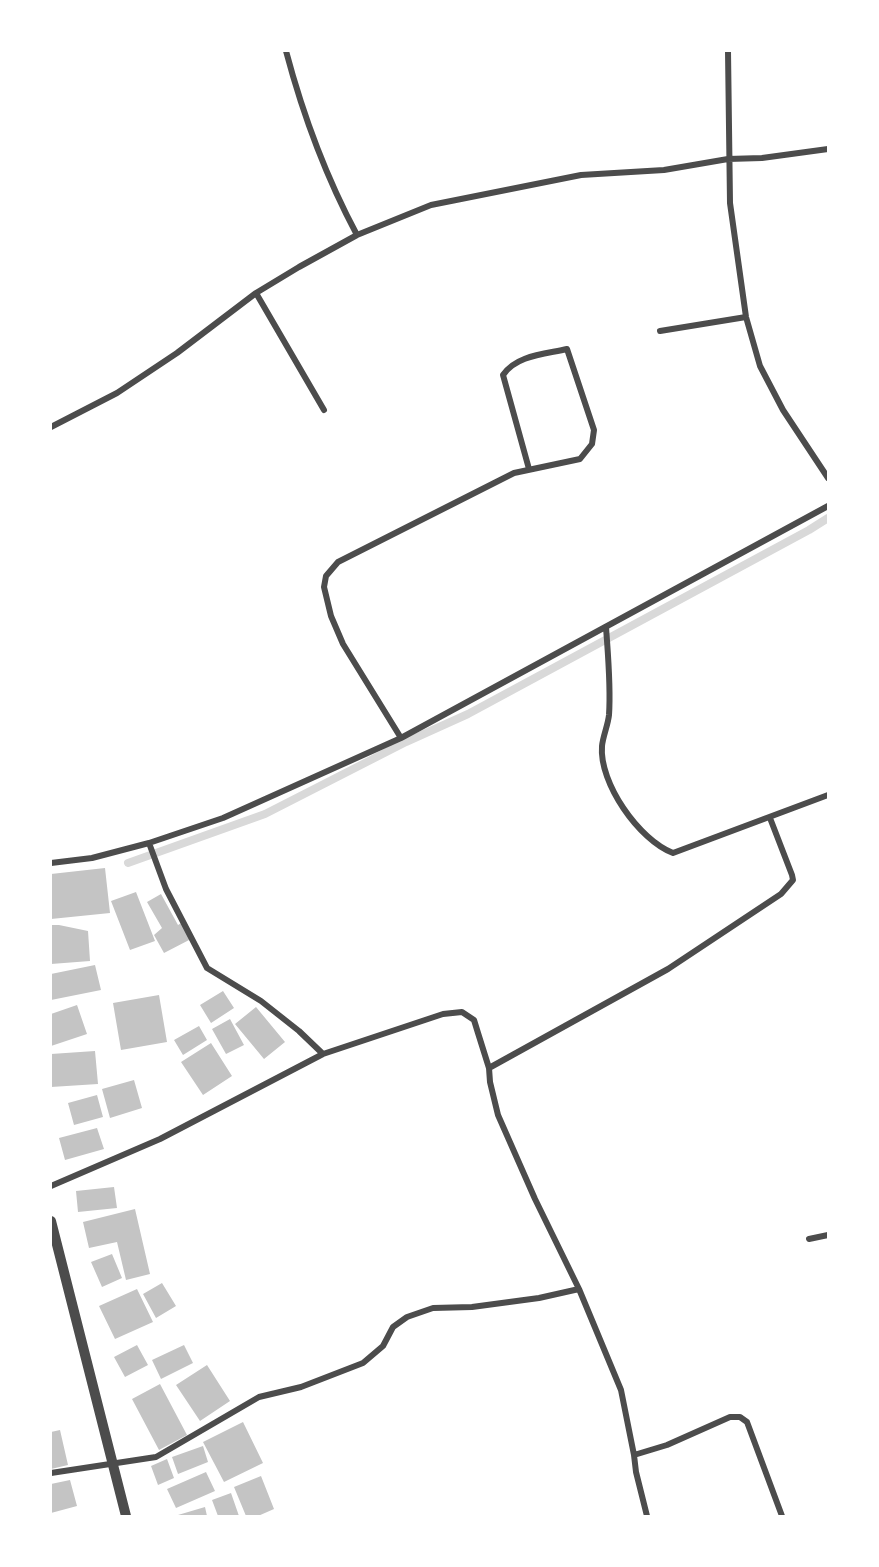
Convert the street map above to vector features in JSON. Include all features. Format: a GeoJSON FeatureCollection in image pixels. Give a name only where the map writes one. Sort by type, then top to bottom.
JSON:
{"type":"FeatureCollection","features":[{"type":"Feature","properties":{"kind":"street"},"geometry":{"type":"LineString","coordinates":[[286,51],[327,173],[357,235]]}},
{"type":"Feature","properties":{"kind":"street"},"geometry":{"type":"LineString","coordinates":[[728,51],[730,203],[746,317],[760,366],[783,410],[828,478]]}},
{"type":"Feature","properties":{"kind":"street"},"geometry":{"type":"LineString","coordinates":[[51,427],[117,393],[177,353],[256,293],[357,235],[431,205],[581,175],[664,170],[728,159],[762,158],[828,149]]}},
{"type":"Feature","properties":{"kind":"street"},"geometry":{"type":"LineString","coordinates":[[256,293],[324,410]]}},
{"type":"Feature","properties":{"kind":"street"},"geometry":{"type":"LineString","coordinates":[[660,331],[746,317]]}},
{"type":"Feature","properties":{"kind":"street"},"geometry":{"type":"LineString","coordinates":[[401,738],[343,644],[331,616],[324,587],[326,576],[338,562],[514,473],[580,459],[592,444],[594,430],[567,349],[527,358],[508,367],[503,375],[529,469]]}},
{"type":"Feature","properties":{"kind":"street"},"geometry":{"type":"LineString","coordinates":[[51,863],[92,858],[149,843],[223,818],[401,738],[607,630],[828,506]]}},
{"type":"Feature","properties":{"kind":"street"},"geometry":{"type":"LineString","coordinates":[[607,630],[609,716],[602,747],[605,771],[620,801],[637,826],[663,849],[673,853],[828,795]]}},
{"type":"Feature","properties":{"kind":"street"},"geometry":{"type":"LineString","coordinates":[[489,1068],[668,969],[781,894],[793,880],[770,818]]}},
{"type":"Feature","properties":{"kind":"street"},"geometry":{"type":"LineString","coordinates":[[149,843],[166,889],[207,968],[261,1001],[299,1031],[323,1054]]}},
{"type":"Feature","properties":{"kind":"street"},"geometry":{"type":"LineString","coordinates":[[51,1186],[160,1138],[323,1054],[443,1014],[462,1012],[474,1020],[489,1068],[498,1115],[535,1199],[579,1289],[621,1390],[636,1472],[647,1516]]}},
{"type":"Feature","properties":{"kind":"street"},"geometry":{"type":"LineString","coordinates":[[51,1221],[126,1516]]}},
{"type":"Feature","properties":{"kind":"street"},"geometry":{"type":"LineString","coordinates":[[809,1239],[828,1235]]}},
{"type":"Feature","properties":{"kind":"street"},"geometry":{"type":"LineString","coordinates":[[51,1473],[156,1457],[260,1397],[301,1388],[363,1363],[383,1346],[393,1327],[407,1317],[433,1308],[472,1307],[539,1298],[579,1289]]}},
{"type":"Feature","properties":{"kind":"street"},"geometry":{"type":"LineString","coordinates":[[634,1455],[667,1445],[730,1417],[740,1417],[747,1422],[782,1516]]}},
{"type":"Feature","properties":{"kind":"building"},"geometry":{"type":"Polygon","coordinates":[[[105,868],[110,913],[51,919],[51,874],[105,868]]]}},
{"type":"Feature","properties":{"kind":"building"},"geometry":{"type":"Polygon","coordinates":[[[136,892],[155,941],[130,950],[111,901],[136,892]]]}},
{"type":"Feature","properties":{"kind":"building"},"geometry":{"type":"Polygon","coordinates":[[[161,894],[178,925],[183,922],[191,939],[164,953],[154,935],[162,928],[147,902],[161,894]]]}},
{"type":"Feature","properties":{"kind":"building"},"geometry":{"type":"Polygon","coordinates":[[[51,925],[88,931],[90,961],[51,964],[51,925]]]}},
{"type":"Feature","properties":{"kind":"building"},"geometry":{"type":"Polygon","coordinates":[[[95,965],[101,990],[51,1000],[51,974],[95,965]]]}},
{"type":"Feature","properties":{"kind":"building"},"geometry":{"type":"Polygon","coordinates":[[[223,991],[234,1008],[211,1023],[200,1005],[223,991]]]}},
{"type":"Feature","properties":{"kind":"building"},"geometry":{"type":"Polygon","coordinates":[[[159,995],[167,1042],[121,1050],[113,1003],[159,995]]]}},
{"type":"Feature","properties":{"kind":"building"},"geometry":{"type":"Polygon","coordinates":[[[77,1005],[87,1034],[51,1046],[51,1014],[77,1005]]]}},
{"type":"Feature","properties":{"kind":"building"},"geometry":{"type":"Polygon","coordinates":[[[256,1007],[285,1042],[264,1059],[235,1024],[256,1007]]]}},
{"type":"Feature","properties":{"kind":"building"},"geometry":{"type":"Polygon","coordinates":[[[230,1019],[244,1045],[226,1054],[212,1029],[230,1019]]]}},
{"type":"Feature","properties":{"kind":"building"},"geometry":{"type":"Polygon","coordinates":[[[199,1026],[207,1040],[183,1055],[174,1040],[199,1026]]]}},
{"type":"Feature","properties":{"kind":"building"},"geometry":{"type":"Polygon","coordinates":[[[211,1043],[232,1076],[203,1095],[181,1062],[211,1043]]]}},
{"type":"Feature","properties":{"kind":"building"},"geometry":{"type":"Polygon","coordinates":[[[95,1051],[98,1084],[51,1087],[51,1054],[95,1051]]]}},
{"type":"Feature","properties":{"kind":"building"},"geometry":{"type":"Polygon","coordinates":[[[134,1080],[142,1108],[110,1118],[102,1089],[134,1080]]]}},
{"type":"Feature","properties":{"kind":"building"},"geometry":{"type":"Polygon","coordinates":[[[97,1095],[103,1117],[74,1125],[68,1103],[97,1095]]]}},
{"type":"Feature","properties":{"kind":"building"},"geometry":{"type":"Polygon","coordinates":[[[97,1128],[104,1149],[65,1160],[59,1138],[97,1128]]]}},
{"type":"Feature","properties":{"kind":"building"},"geometry":{"type":"Polygon","coordinates":[[[114,1187],[117,1208],[78,1212],[76,1191],[114,1187]]]}},
{"type":"Feature","properties":{"kind":"building"},"geometry":{"type":"Polygon","coordinates":[[[135,1209],[150,1274],[126,1280],[117,1242],[89,1248],[83,1222],[135,1209]]]}},
{"type":"Feature","properties":{"kind":"building"},"geometry":{"type":"Polygon","coordinates":[[[112,1254],[122,1278],[102,1287],[91,1262],[112,1254]]]}},
{"type":"Feature","properties":{"kind":"building"},"geometry":{"type":"Polygon","coordinates":[[[162,1283],[176,1306],[156,1318],[143,1294],[162,1283]]]}},
{"type":"Feature","properties":{"kind":"building"},"geometry":{"type":"Polygon","coordinates":[[[137,1289],[153,1322],[115,1339],[99,1306],[137,1289]]]}},
{"type":"Feature","properties":{"kind":"building"},"geometry":{"type":"Polygon","coordinates":[[[137,1345],[148,1365],[125,1377],[114,1357],[137,1345]]]}},
{"type":"Feature","properties":{"kind":"building"},"geometry":{"type":"Polygon","coordinates":[[[184,1345],[193,1363],[161,1379],[152,1360],[184,1345]]]}},
{"type":"Feature","properties":{"kind":"building"},"geometry":{"type":"Polygon","coordinates":[[[207,1365],[230,1401],[200,1421],[176,1385],[207,1365]]]}},
{"type":"Feature","properties":{"kind":"building"},"geometry":{"type":"Polygon","coordinates":[[[160,1384],[187,1435],[159,1450],[132,1399],[160,1384]]]}},
{"type":"Feature","properties":{"kind":"building"},"geometry":{"type":"Polygon","coordinates":[[[243,1422],[263,1463],[224,1482],[203,1442],[243,1422]]]}},
{"type":"Feature","properties":{"kind":"building"},"geometry":{"type":"Polygon","coordinates":[[[60,1430],[68,1465],[51,1469],[51,1432],[60,1430]]]}},
{"type":"Feature","properties":{"kind":"building"},"geometry":{"type":"Polygon","coordinates":[[[203,1446],[208,1462],[178,1474],[172,1457],[203,1446]]]}},
{"type":"Feature","properties":{"kind":"building"},"geometry":{"type":"Polygon","coordinates":[[[167,1459],[174,1478],[158,1485],[151,1466],[167,1459]]]}},
{"type":"Feature","properties":{"kind":"building"},"geometry":{"type":"Polygon","coordinates":[[[206,1472],[215,1491],[176,1508],[167,1489],[206,1472]]]}},
{"type":"Feature","properties":{"kind":"building"},"geometry":{"type":"Polygon","coordinates":[[[261,1476],[274,1509],[258,1516],[246,1516],[234,1487],[261,1476]]]}},
{"type":"Feature","properties":{"kind":"building"},"geometry":{"type":"Polygon","coordinates":[[[70,1480],[77,1506],[51,1513],[51,1484],[70,1480]]]}},
{"type":"Feature","properties":{"kind":"building"},"geometry":{"type":"Polygon","coordinates":[[[231,1493],[239,1516],[218,1516],[212,1500],[231,1493]]]}},
{"type":"Feature","properties":{"kind":"building"},"geometry":{"type":"Polygon","coordinates":[[[205,1507],[207,1516],[178,1516],[178,1515],[205,1507]]]}},
{"type":"Feature","properties":{"kind":"waterway"},"geometry":{"type":"LineString","coordinates":[[128,863],[265,814],[406,742],[468,714],[828,518]]}}]}
